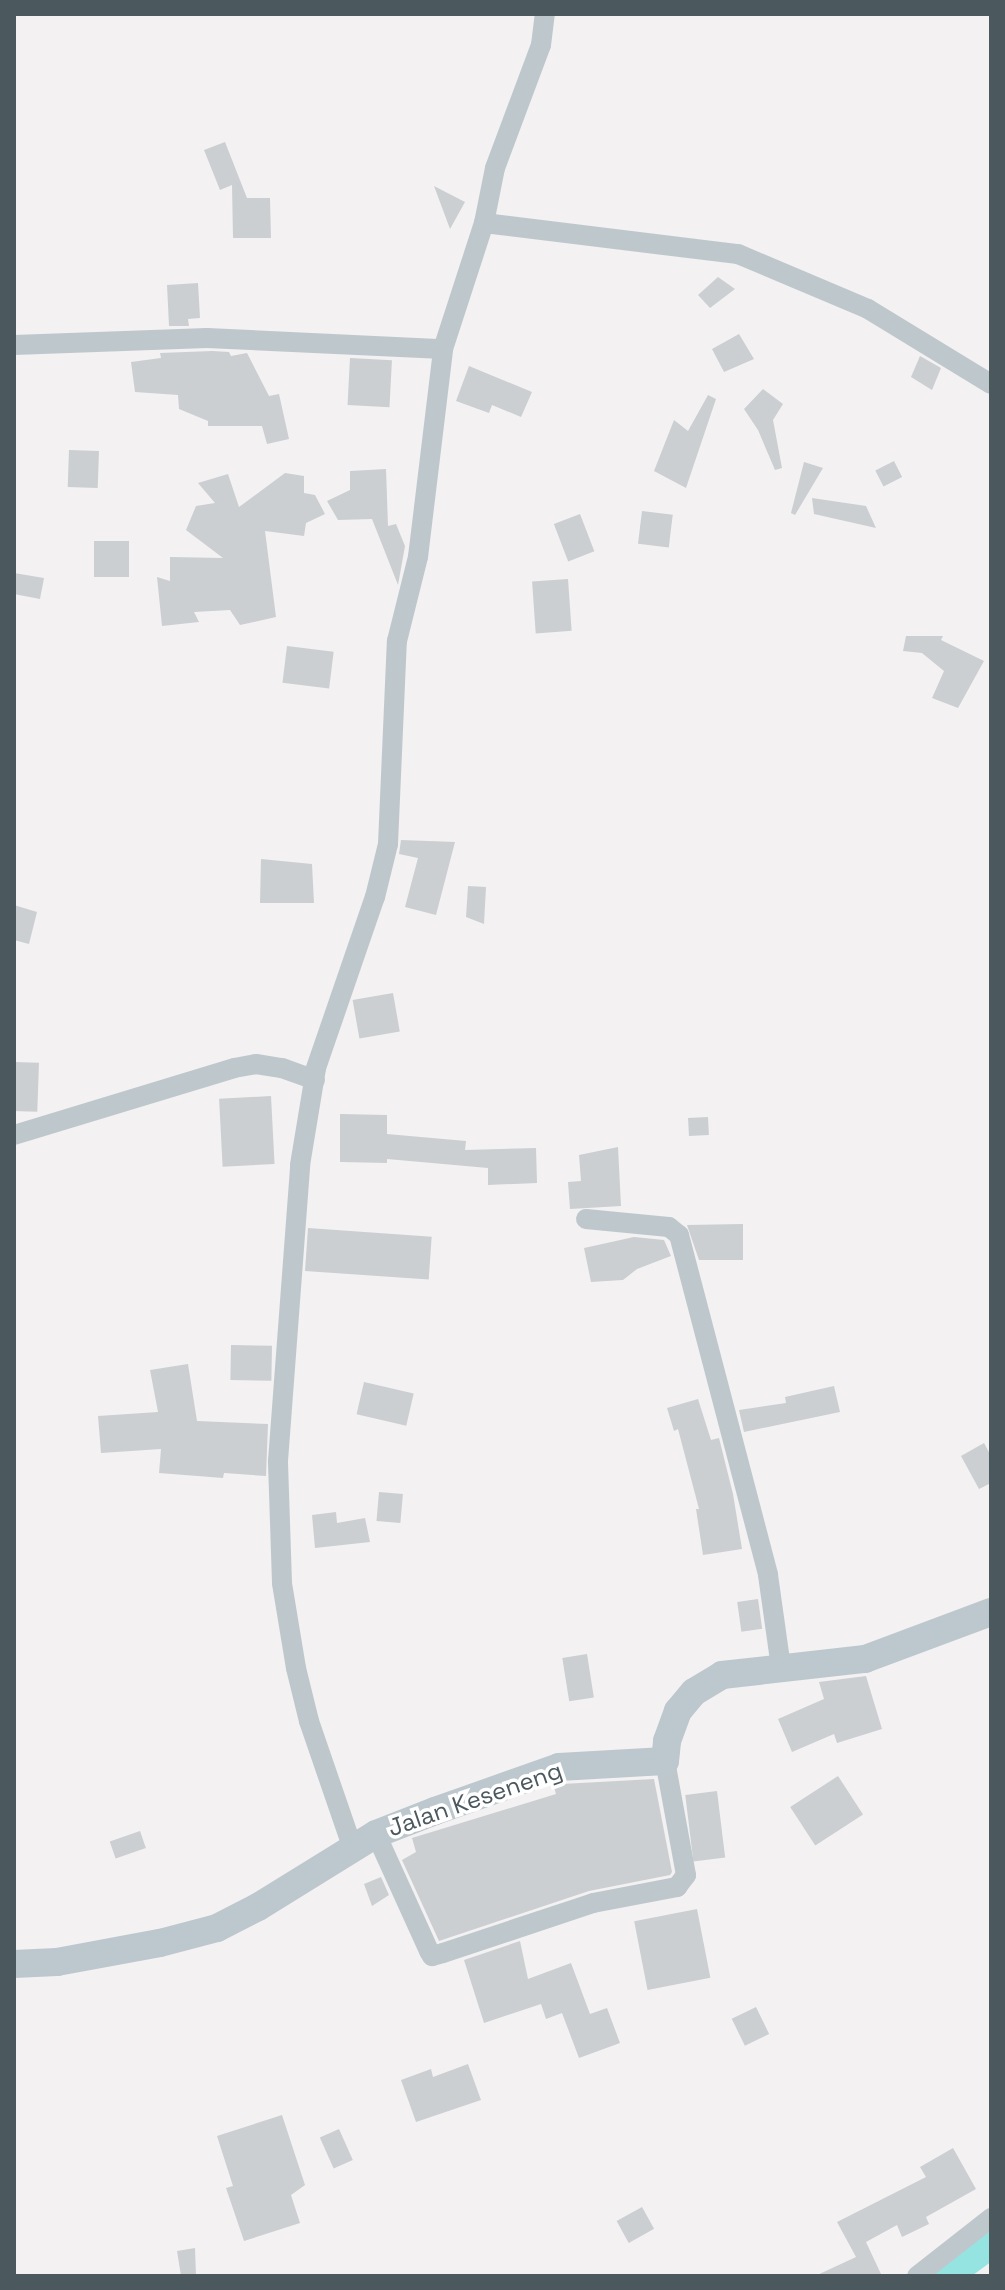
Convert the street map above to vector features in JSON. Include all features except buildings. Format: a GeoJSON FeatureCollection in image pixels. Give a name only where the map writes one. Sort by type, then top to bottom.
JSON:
{"type":"FeatureCollection","features":[{"type":"Feature","properties":{"kind":"street"},"geometry":{"type":"LineString","coordinates":[[545,14],[541,45],[495,168],[484,223],[443,349],[418,557],[397,641],[388,844],[375,897],[331,1020],[315,1080],[300,1165],[278,1461],[282,1583],[296,1668],[309,1721],[365,1841],[432,1956],[593,1903],[677,1887],[686,1875],[665,1761],[674,1719],[694,1692],[722,1675],[865,1659],[991,1612]]}},
{"type":"Feature","properties":{"kind":"street"},"geometry":{"type":"LineString","coordinates":[[484,223],[738,254],[868,309],[991,384]]}},
{"type":"Feature","properties":{"kind":"street"},"geometry":{"type":"LineString","coordinates":[[14,345],[207,338],[443,349]]}},
{"type":"Feature","properties":{"kind":"street"},"geometry":{"type":"LineString","coordinates":[[14,1135],[234,1068],[256,1064],[282,1068],[315,1080]]}},
{"type":"Feature","properties":{"kind":"street"},"geometry":{"type":"LineString","coordinates":[[586,1219],[669,1227],[679,1235],[768,1575],[781,1668]]}},
{"type":"Feature","properties":{"kind":"street","name":"Jalan Keseneng"},"geometry":{"type":"LineString","coordinates":[[14,1964],[66,1960],[160,1943],[217,1928],[258,1907],[365,1841],[559,1767],[665,1761]]}},
{"type":"Feature","properties":{"kind":"street"},"geometry":{"type":"LineString","coordinates":[[917,2276],[991,2218]]}},
{"type":"Feature","properties":{"kind":"waterway"},"geometry":{"type":"LineString","coordinates":[[938,2276],[991,2237]]}}]}
